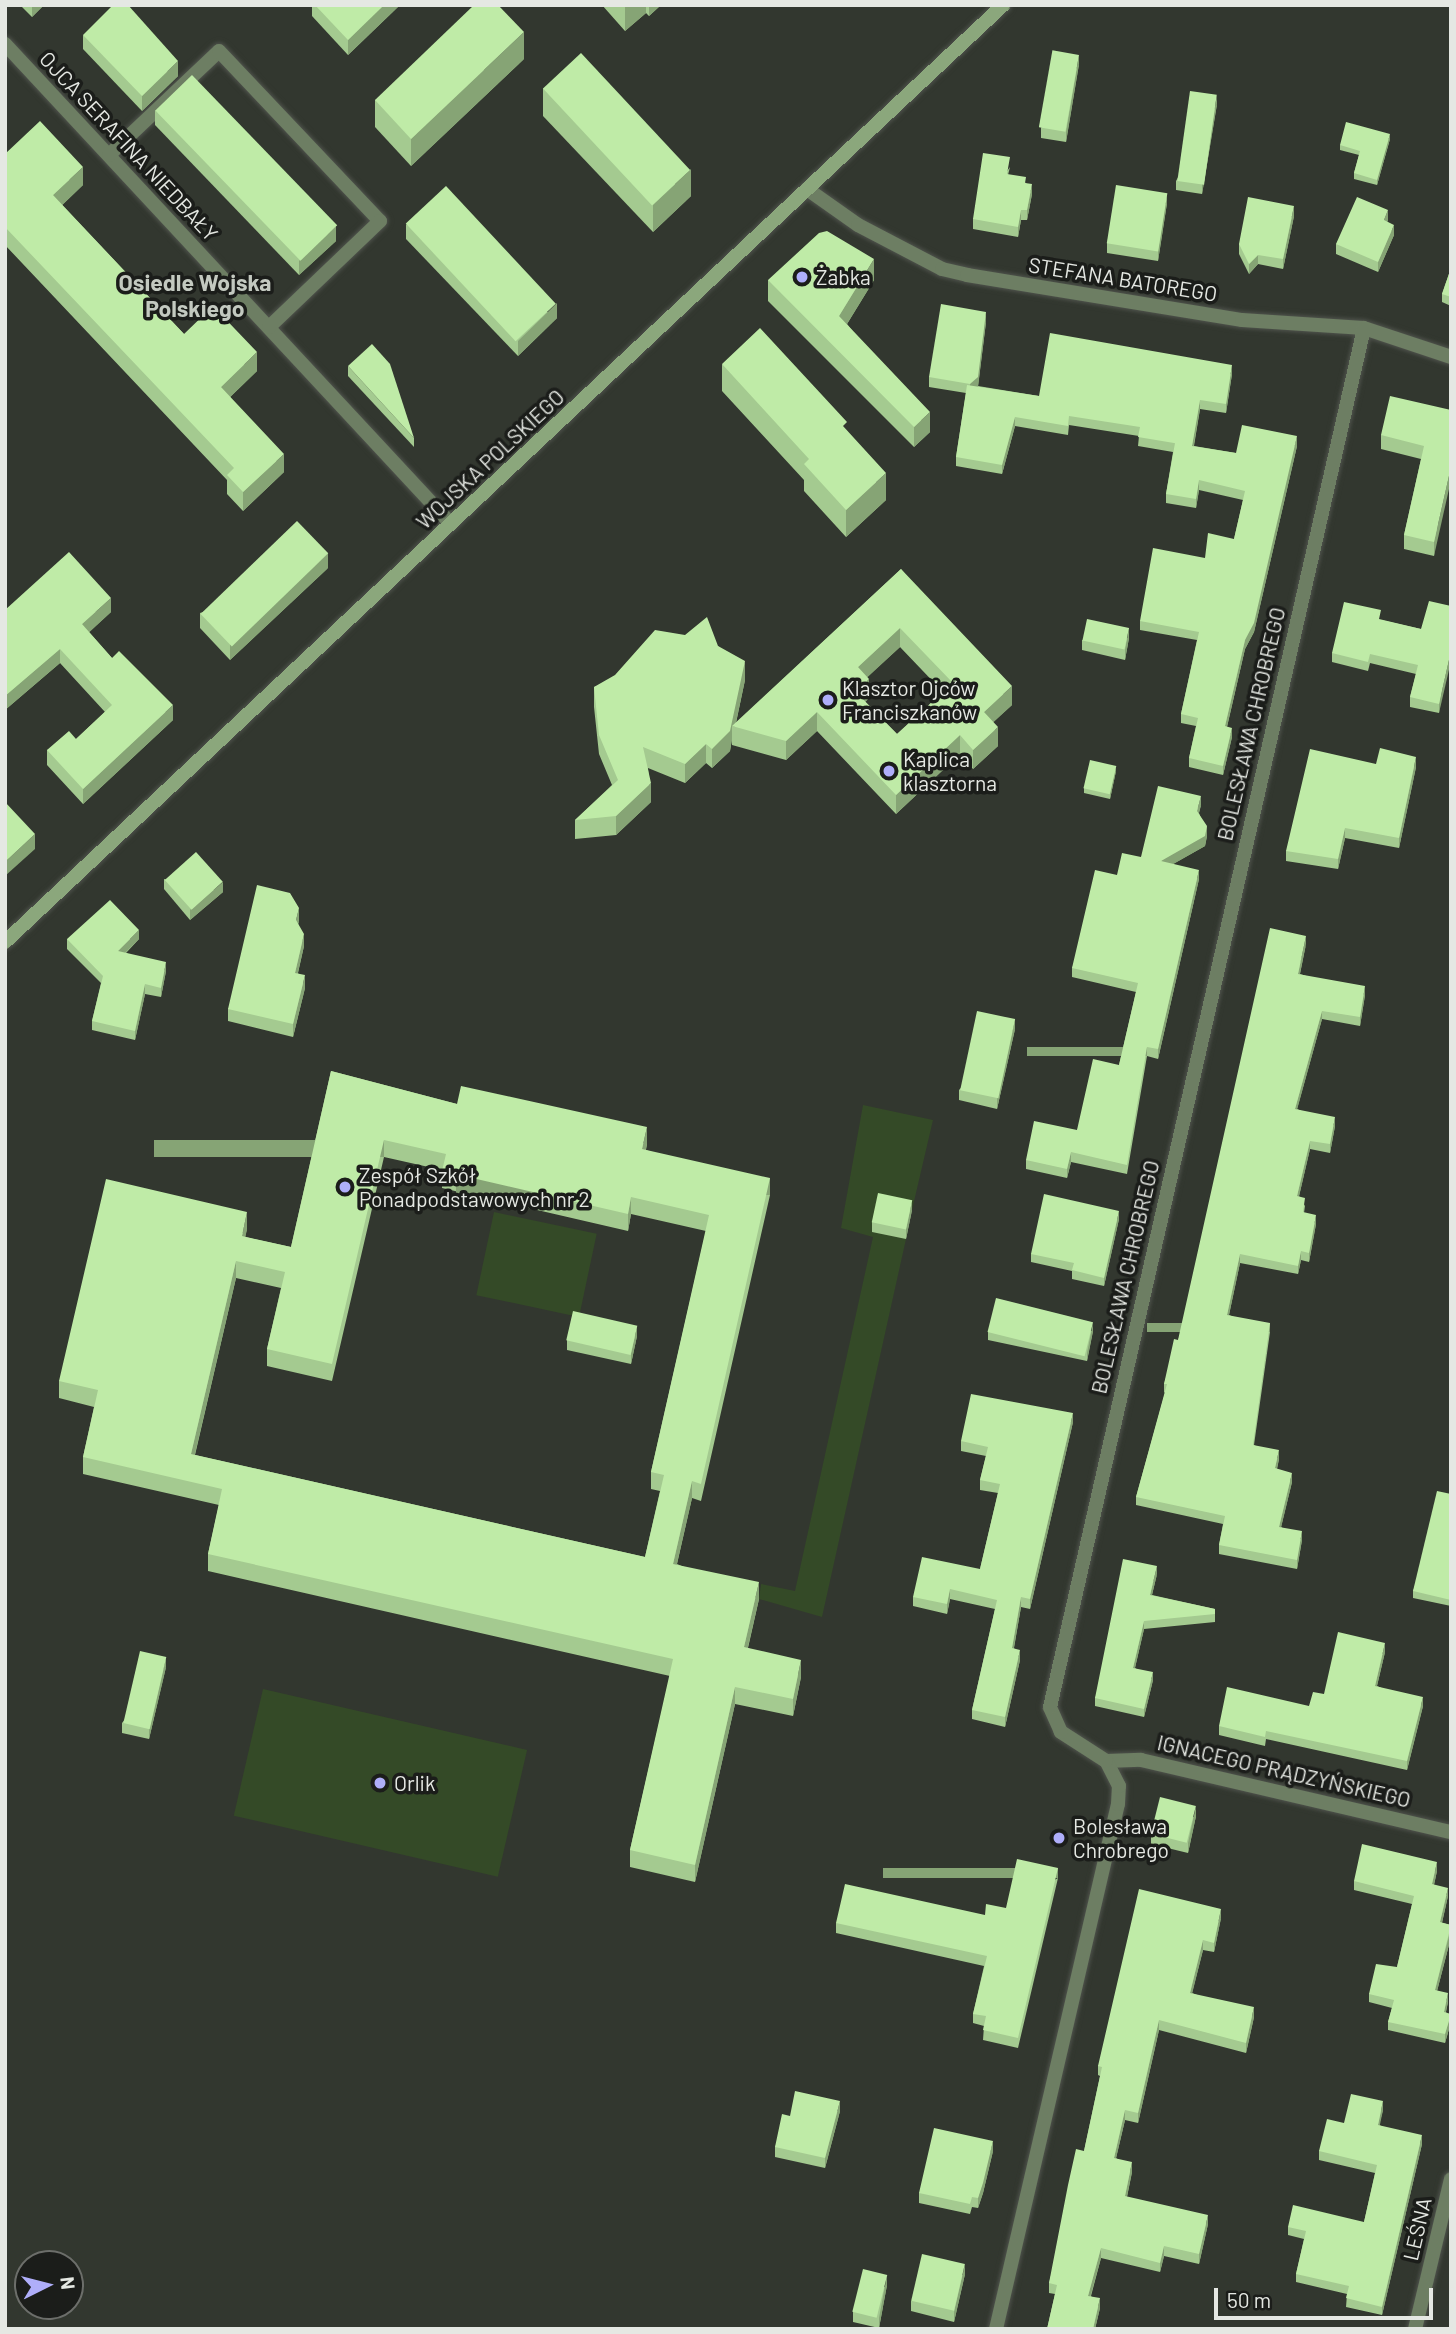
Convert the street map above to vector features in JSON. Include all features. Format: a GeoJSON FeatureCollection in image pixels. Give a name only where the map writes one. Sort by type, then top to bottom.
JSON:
{"type":"FeatureCollection","features":[{"type":"Feature","properties":{"kind":"main road","name":"WOJSKA POLSKIEGO"},"geometry":{"type":"LineString","coordinates":[[5,942],[1003,5]]}},
{"type":"Feature","properties":{"kind":"street","name":"OJCA SERAFINA NIEDBAŁY"},"geometry":{"type":"LineString","coordinates":[[5,44],[451,524]]}},
{"type":"Feature","properties":{"kind":"street"},"geometry":{"type":"LineString","coordinates":[[109,155],[219,51],[380,221],[269,327]]}},
{"type":"Feature","properties":{"kind":"street","name":"STEFANA BATOREGO"},"geometry":{"type":"LineString","coordinates":[[807,189],[858,225],[942,269],[1242,320],[1364,328],[1451,357]]}},
{"type":"Feature","properties":{"kind":"street","name":"BOLESŁAWA CHROBREGO"},"geometry":{"type":"LineString","coordinates":[[1106,1761],[1061,1732],[1049,1707],[1364,328]]}},
{"type":"Feature","properties":{"kind":"street","name":"IGNACEGO PRĄDZYŃSKIEGO"},"geometry":{"type":"LineString","coordinates":[[1106,1761],[1141,1760],[1451,1832]]}},
{"type":"Feature","properties":{"kind":"street"},"geometry":{"type":"LineString","coordinates":[[996,2329],[1118,1804],[1119,1786],[1106,1761]]}},
{"type":"Feature","properties":{"kind":"street","name":"LEŚNA"},"geometry":{"type":"LineString","coordinates":[[1417,2329],[1451,2179]]}},
{"type":"Feature","properties":{"kind":"street","name":"LEŚNA"},"geometry":{"type":"LineString","coordinates":[[1417,2329],[1451,2190]]}},
{"type":"Feature","properties":{"kind":"green space"},"geometry":{"type":"Polygon","coordinates":[[[863,1105],[933,1120],[912,1210],[879,1203],[906,1239],[822,1617],[759,1599],[761,1584],[795,1591],[873,1237],[841,1228],[863,1105]]]}},
{"type":"Feature","properties":{"kind":"green space"},"geometry":{"type":"Polygon","coordinates":[[[494,1212],[597,1234],[579,1317],[476,1295],[494,1212]]]}},
{"type":"Feature","properties":{"kind":"green space","name":"Orlik"},"geometry":{"type":"Polygon","coordinates":[[[263,1689],[527,1750],[498,1877],[234,1816],[263,1689]]]}},
{"type":"Feature","properties":{"kind":"building"},"geometry":{"type":"Polygon","coordinates":[[[113,5],[128,5],[178,61],[142,96],[83,35],[113,5]]]}},
{"type":"Feature","properties":{"kind":"building"},"geometry":{"type":"Polygon","coordinates":[[[315,5],[384,5],[348,40],[315,5]]]}},
{"type":"Feature","properties":{"kind":"building"},"geometry":{"type":"Polygon","coordinates":[[[474,5],[498,5],[524,32],[411,139],[375,100],[474,5]]]}},
{"type":"Feature","properties":{"kind":"building"},"geometry":{"type":"Polygon","coordinates":[[[1052,50],[1079,55],[1065,132],[1039,127],[1052,50]]]}},
{"type":"Feature","properties":{"kind":"building"},"geometry":{"type":"Polygon","coordinates":[[[581,53],[690,170],[652,205],[543,88],[581,53]]]}},
{"type":"Feature","properties":{"kind":"building"},"geometry":{"type":"Polygon","coordinates":[[[192,75],[337,225],[300,261],[155,110],[192,75]]]}},
{"type":"Feature","properties":{"kind":"building"},"geometry":{"type":"Polygon","coordinates":[[[1190,91],[1217,95],[1204,185],[1177,181],[1190,91]]]}},
{"type":"Feature","properties":{"kind":"building"},"geometry":{"type":"Polygon","coordinates":[[[40,121],[83,167],[53,195],[184,334],[213,306],[257,352],[221,387],[284,454],[243,492],[227,475],[234,468],[5,227],[5,154],[40,121]]]}},
{"type":"Feature","properties":{"kind":"building"},"geometry":{"type":"Polygon","coordinates":[[[1346,122],[1390,134],[1377,180],[1354,173],[1360,151],[1340,145],[1346,122]]]}},
{"type":"Feature","properties":{"kind":"building"},"geometry":{"type":"Polygon","coordinates":[[[983,153],[1010,157],[1007,174],[1026,177],[1025,183],[1032,184],[1027,210],[1021,210],[1018,227],[973,219],[983,153]]]}},
{"type":"Feature","properties":{"kind":"building"},"geometry":{"type":"Polygon","coordinates":[[[1116,185],[1167,193],[1158,251],[1107,243],[1116,185]]]}},
{"type":"Feature","properties":{"kind":"building"},"geometry":{"type":"Polygon","coordinates":[[[446,186],[556,304],[516,341],[406,224],[446,186]]]}},
{"type":"Feature","properties":{"kind":"building"},"geometry":{"type":"Polygon","coordinates":[[[1248,197],[1294,206],[1283,259],[1258,255],[1249,264],[1239,244],[1248,197]]]}},
{"type":"Feature","properties":{"kind":"building"},"geometry":{"type":"Polygon","coordinates":[[[1357,197],[1388,210],[1384,220],[1394,225],[1378,262],[1336,244],[1357,197]]]}},
{"type":"Feature","properties":{"kind":"building"},"geometry":{"type":"Polygon","coordinates":[[[827,231],[874,259],[839,316],[930,412],[914,427],[768,280],[819,233],[827,231]]]}},
{"type":"Feature","properties":{"kind":"building"},"geometry":{"type":"Polygon","coordinates":[[[1451,268],[1451,297],[1442,294],[1451,268]]]}},
{"type":"Feature","properties":{"kind":"building"},"geometry":{"type":"Polygon","coordinates":[[[941,304],[986,312],[978,377],[970,384],[929,377],[941,304]]]}},
{"type":"Feature","properties":{"kind":"building"},"geometry":{"type":"Polygon","coordinates":[[[760,328],[847,422],[843,426],[886,473],[846,510],[804,464],[809,459],[722,364],[760,328]]]}},
{"type":"Feature","properties":{"kind":"building"},"geometry":{"type":"Polygon","coordinates":[[[1050,333],[1232,365],[1226,404],[1200,400],[1192,446],[1236,453],[1242,425],[1297,436],[1254,623],[1245,640],[1225,726],[1232,728],[1223,766],[1189,758],[1198,718],[1181,714],[1199,632],[1140,621],[1153,548],[1205,558],[1208,533],[1234,539],[1245,491],[1199,480],[1196,499],[1166,494],[1175,443],[1138,437],[1140,427],[1069,416],[1068,426],[1015,417],[1002,465],[956,457],[967,385],[1039,396],[1050,333]]]}},
{"type":"Feature","properties":{"kind":"building"},"geometry":{"type":"Polygon","coordinates":[[[372,344],[390,364],[414,438],[348,366],[372,344]]]}},
{"type":"Feature","properties":{"kind":"building"},"geometry":{"type":"Polygon","coordinates":[[[1390,396],[1451,410],[1451,467],[1434,542],[1404,535],[1424,446],[1381,435],[1390,396]]]}},
{"type":"Feature","properties":{"kind":"building"},"geometry":{"type":"Polygon","coordinates":[[[297,521],[328,553],[232,646],[201,614],[297,521]]]}},
{"type":"Feature","properties":{"kind":"building"},"geometry":{"type":"Polygon","coordinates":[[[69,552],[111,598],[82,624],[112,658],[119,651],[173,705],[83,789],[47,750],[69,731],[76,739],[112,705],[60,649],[5,696],[5,610],[69,552]]]}},
{"type":"Feature","properties":{"kind":"building","name":"Klasztor Ojców Franciszkanów"},"geometry":{"type":"Polygon","coordinates":[[[901,569],[1012,686],[984,712],[998,727],[973,750],[960,735],[896,795],[817,712],[786,741],[732,726],[901,569]],[[900,628],[858,667],[869,679],[856,692],[897,734],[953,683],[900,628]]]}},
{"type":"Feature","properties":{"kind":"building"},"geometry":{"type":"Polygon","coordinates":[[[1429,601],[1451,606],[1451,651],[1439,704],[1410,697],[1418,665],[1370,654],[1368,662],[1332,653],[1344,602],[1381,610],[1379,619],[1421,629],[1429,601]]]}},
{"type":"Feature","properties":{"kind":"building"},"geometry":{"type":"Polygon","coordinates":[[[707,617],[718,646],[745,661],[730,731],[712,749],[706,744],[685,764],[643,747],[651,783],[616,816],[575,820],[618,780],[599,735],[594,687],[615,675],[655,630],[685,635],[707,617]]]}},
{"type":"Feature","properties":{"kind":"building"},"geometry":{"type":"Polygon","coordinates":[[[1087,619],[1129,628],[1124,649],[1082,641],[1087,619]]]}},
{"type":"Feature","properties":{"kind":"building"},"geometry":{"type":"Polygon","coordinates":[[[1380,748],[1416,757],[1399,838],[1345,828],[1338,859],[1286,851],[1310,749],[1376,764],[1380,748]]]}},
{"type":"Feature","properties":{"kind":"building"},"geometry":{"type":"Polygon","coordinates":[[[1090,760],[1116,766],[1110,794],[1083,788],[1090,760]]]}},
{"type":"Feature","properties":{"kind":"building"},"geometry":{"type":"Polygon","coordinates":[[[1158,786],[1201,796],[1197,811],[1207,826],[1205,836],[1161,861],[1199,870],[1158,1049],[1147,1047],[1127,1165],[1071,1152],[1067,1169],[1026,1160],[1034,1121],[1077,1130],[1093,1059],[1119,1065],[1138,983],[1072,968],[1095,870],[1117,875],[1122,853],[1141,857],[1158,786]]]}},
{"type":"Feature","properties":{"kind":"building"},"geometry":{"type":"Polygon","coordinates":[[[5,802],[35,834],[5,862],[5,802]]]}},
{"type":"Feature","properties":{"kind":"building"},"geometry":{"type":"Polygon","coordinates":[[[196,852],[223,882],[192,910],[165,880],[196,852]]]}},
{"type":"Feature","properties":{"kind":"building"},"geometry":{"type":"Polygon","coordinates":[[[257,885],[290,893],[299,908],[296,920],[304,934],[295,973],[305,975],[293,1024],[228,1009],[257,885]]]}},
{"type":"Feature","properties":{"kind":"building"},"geometry":{"type":"Polygon","coordinates":[[[110,900],[139,930],[118,951],[166,962],[161,988],[145,984],[135,1031],[92,1021],[103,976],[67,939],[110,900]]]}},
{"type":"Feature","properties":{"kind":"building"},"geometry":{"type":"Polygon","coordinates":[[[1270,928],[1306,936],[1298,974],[1365,986],[1360,1017],[1322,1011],[1295,1109],[1335,1117],[1330,1144],[1310,1141],[1297,1196],[1305,1198],[1303,1212],[1316,1215],[1309,1253],[1301,1251],[1298,1266],[1240,1254],[1227,1315],[1270,1323],[1253,1445],[1279,1450],[1275,1468],[1292,1473],[1279,1527],[1302,1531],[1297,1560],[1219,1545],[1225,1516],[1136,1497],[1167,1384],[1164,1384],[1174,1339],[1178,1340],[1270,928]]]}},
{"type":"Feature","properties":{"kind":"building"},"geometry":{"type":"Polygon","coordinates":[[[977,1011],[1015,1019],[998,1098],[960,1090],[977,1011]]]}},
{"type":"Feature","properties":{"kind":"building"},"geometry":{"type":"Polygon","coordinates":[[[331,1071],[457,1104],[461,1086],[647,1127],[642,1149],[770,1178],[701,1484],[692,1481],[673,1564],[759,1582],[744,1647],[801,1660],[793,1699],[735,1687],[695,1865],[630,1850],[673,1659],[208,1554],[222,1489],[83,1457],[98,1390],[59,1381],[106,1179],[247,1212],[242,1236],[291,1247],[331,1071]],[[384,1140],[332,1364],[267,1349],[285,1272],[236,1261],[191,1454],[645,1557],[664,1475],[651,1472],[709,1215],[631,1197],[628,1214],[442,1171],[446,1154],[384,1140]]]}},
{"type":"Feature","properties":{"kind":"building"},"geometry":{"type":"Polygon","coordinates":[[[878,1193],[912,1200],[906,1230],[872,1222],[878,1193]]]}},
{"type":"Feature","properties":{"kind":"building"},"geometry":{"type":"Polygon","coordinates":[[[1044,1194],[1119,1211],[1104,1278],[1072,1270],[1074,1263],[1031,1254],[1044,1194]]]}},
{"type":"Feature","properties":{"kind":"building"},"geometry":{"type":"Polygon","coordinates":[[[996,1298],[1093,1322],[1085,1356],[988,1332],[996,1298]]]}},
{"type":"Feature","properties":{"kind":"building"},"geometry":{"type":"Polygon","coordinates":[[[573,1311],[637,1326],[631,1355],[566,1340],[573,1311]]]}},
{"type":"Feature","properties":{"kind":"building"},"geometry":{"type":"Polygon","coordinates":[[[971,1394],[1073,1413],[1030,1599],[1021,1597],[1012,1648],[1020,1650],[1005,1717],[972,1710],[997,1600],[950,1589],[947,1604],[913,1597],[922,1557],[980,1569],[1000,1484],[980,1480],[988,1447],[961,1441],[971,1394]]]}},
{"type":"Feature","properties":{"kind":"building"},"geometry":{"type":"Polygon","coordinates":[[[1437,1491],[1451,1494],[1451,1600],[1413,1591],[1437,1491]]]}},
{"type":"Feature","properties":{"kind":"building"},"geometry":{"type":"Polygon","coordinates":[[[1123,1559],[1157,1566],[1150,1595],[1215,1609],[1215,1614],[1144,1621],[1133,1668],[1153,1672],[1144,1709],[1095,1698],[1123,1559]]]}},
{"type":"Feature","properties":{"kind":"building"},"geometry":{"type":"Polygon","coordinates":[[[1338,1632],[1385,1643],[1375,1686],[1423,1697],[1407,1761],[1266,1731],[1265,1737],[1219,1726],[1227,1687],[1309,1706],[1313,1692],[1324,1694],[1338,1632]]]}},
{"type":"Feature","properties":{"kind":"building"},"geometry":{"type":"Polygon","coordinates":[[[140,1651],[166,1657],[150,1729],[123,1723],[140,1651]]]}},
{"type":"Feature","properties":{"kind":"building"},"geometry":{"type":"Polygon","coordinates":[[[1160,1797],[1196,1806],[1187,1843],[1151,1834],[1160,1797]]]}},
{"type":"Feature","properties":{"kind":"building"},"geometry":{"type":"Polygon","coordinates":[[[1362,1844],[1437,1862],[1432,1884],[1448,1888],[1440,1922],[1451,1925],[1435,1990],[1448,1993],[1444,2012],[1451,2014],[1445,2034],[1388,2022],[1394,2000],[1369,1994],[1376,1964],[1397,1967],[1414,1896],[1354,1881],[1362,1844]]]}},
{"type":"Feature","properties":{"kind":"building"},"geometry":{"type":"Polygon","coordinates":[[[1017,1859],[1058,1868],[1018,2038],[983,2030],[986,2016],[973,2014],[987,1956],[836,1923],[845,1884],[985,1915],[986,1904],[1006,1908],[1017,1859]]]}},
{"type":"Feature","properties":{"kind":"building"},"geometry":{"type":"Polygon","coordinates":[[[1139,1889],[1221,1909],[1214,1943],[1203,1940],[1190,1993],[1254,2007],[1246,2043],[1159,2020],[1138,2113],[1125,2110],[1114,2158],[1132,2162],[1125,2196],[1208,2215],[1199,2254],[1164,2246],[1160,2263],[1101,2248],[1088,2296],[1100,2298],[1093,2329],[1047,2329],[1057,2285],[1049,2283],[1068,2185],[1076,2149],[1084,2151],[1102,2067],[1098,2066],[1139,1889]]]}},
{"type":"Feature","properties":{"kind":"building"},"geometry":{"type":"Polygon","coordinates":[[[795,2091],[840,2101],[825,2158],[775,2147],[782,2114],[790,2116],[795,2091]]]}},
{"type":"Feature","properties":{"kind":"building"},"geometry":{"type":"Polygon","coordinates":[[[1351,2094],[1383,2101],[1378,2125],[1422,2135],[1382,2307],[1346,2298],[1349,2286],[1296,2274],[1306,2231],[1288,2227],[1293,2205],[1364,2222],[1377,2165],[1319,2151],[1327,2119],[1344,2123],[1351,2094]]]}},
{"type":"Feature","properties":{"kind":"building"},"geometry":{"type":"Polygon","coordinates":[[[934,2128],[993,2141],[978,2198],[972,2197],[970,2204],[919,2193],[934,2128]]]}},
{"type":"Feature","properties":{"kind":"building"},"geometry":{"type":"Polygon","coordinates":[[[922,2254],[965,2264],[954,2311],[911,2301],[922,2254]]]}},
{"type":"Feature","properties":{"kind":"building"},"geometry":{"type":"Polygon","coordinates":[[[863,2269],[887,2275],[877,2318],[852,2312],[863,2269]]]}},
{"type":"Feature","properties":{"kind":"place","name":"Żabka"},"geometry":{"type":"Point","coordinates":[802,277]}},
{"type":"Feature","properties":{"kind":"place","name":"Klasztor Ojców Franciszkanów"},"geometry":{"type":"Point","coordinates":[828,700]}},
{"type":"Feature","properties":{"kind":"place","name":"Kaplica klasztorna"},"geometry":{"type":"Point","coordinates":[889,771]}},
{"type":"Feature","properties":{"kind":"place","name":"Zespół Szkół Ponadpodstawowych nr 2"},"geometry":{"type":"Point","coordinates":[345,1187]}},
{"type":"Feature","properties":{"kind":"place","name":"Orlik"},"geometry":{"type":"Point","coordinates":[380,1783]}},
{"type":"Feature","properties":{"kind":"place","name":"Bolesława Chrobrego"},"geometry":{"type":"Point","coordinates":[1059,1838]}},
{"type":"Feature","properties":{"kind":"district","name":"Osiedle Wojska Polskiego"},"geometry":{"type":"Point","coordinates":[195,295]}}]}
